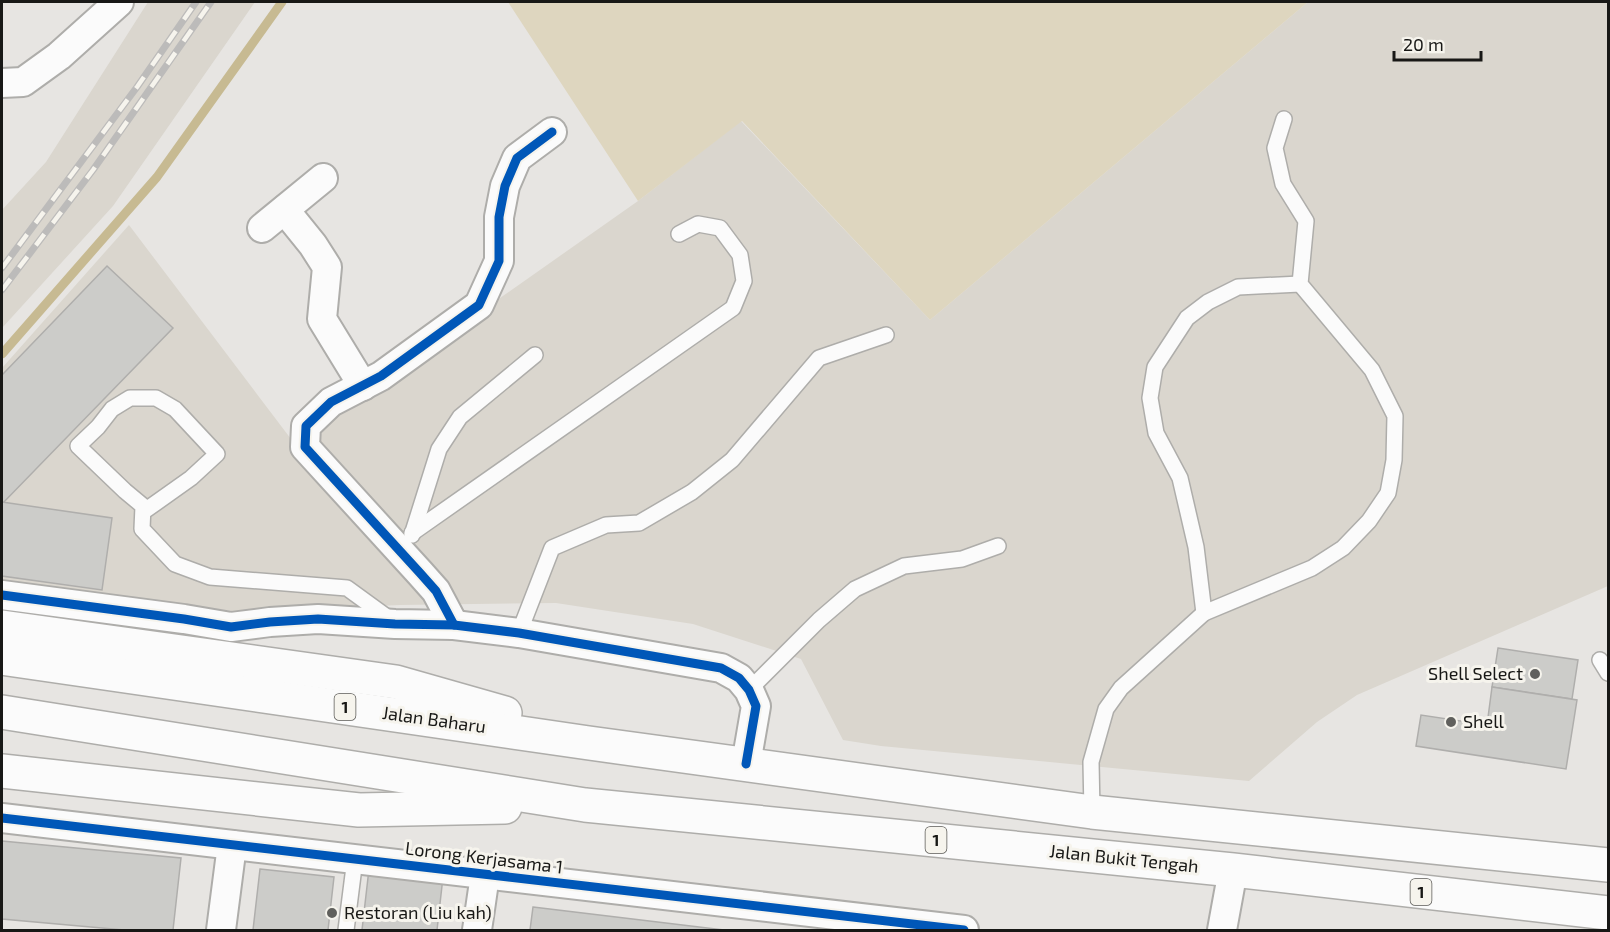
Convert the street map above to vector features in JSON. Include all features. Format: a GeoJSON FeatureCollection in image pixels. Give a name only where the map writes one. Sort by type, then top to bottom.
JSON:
{"type":"FeatureCollection","features":[{"type":"Feature","properties":{"kind":"highway"},"geometry":{"type":"LineString","coordinates":[[2,627],[396,682],[536,721],[688,756]]}},
{"type":"Feature","properties":{"kind":"highway","name":"Jalan Baharu"},"geometry":{"type":"LineString","coordinates":[[2,658],[688,756]]}},
{"type":"Feature","properties":{"kind":"highway","name":"1"},"geometry":{"type":"LineString","coordinates":[[2,712],[585,805]]}},
{"type":"Feature","properties":{"kind":"highway","name":"1"},"geometry":{"type":"LineString","coordinates":[[688,756],[1092,812],[1608,865]]}},
{"type":"Feature","properties":{"kind":"highway"},"geometry":{"type":"LineString","coordinates":[[2,771],[359,810],[585,805]]}},
{"type":"Feature","properties":{"kind":"highway","name":"Jalan Bukit Tengah"},"geometry":{"type":"LineString","coordinates":[[585,805],[1233,870],[1608,913]]}},
{"type":"Feature","properties":{"kind":"street"},"geometry":{"type":"LineString","coordinates":[[2,83],[23,82],[59,56],[119,2]]}},
{"type":"Feature","properties":{"kind":"street"},"geometry":{"type":"LineString","coordinates":[[454,625],[436,591],[305,447],[306,426],[332,402],[381,376],[479,305],[499,261],[499,218],[505,186],[517,158],[552,132]]}},
{"type":"Feature","properties":{"kind":"street"},"geometry":{"type":"LineString","coordinates":[[262,228],[323,178]]}},
{"type":"Feature","properties":{"kind":"street"},"geometry":{"type":"LineString","coordinates":[[287,207],[292,219],[313,244],[327,267],[322,319],[363,386]]}},
{"type":"Feature","properties":{"kind":"street"},"geometry":{"type":"LineString","coordinates":[[2,595],[231,627],[318,619],[454,625],[519,633],[721,668],[739,678],[749,690],[756,706],[746,764]]}},
{"type":"Feature","properties":{"kind":"street","name":"Lorong Kerjasama 1"},"geometry":{"type":"LineString","coordinates":[[2,818],[964,930]]}},
{"type":"Feature","properties":{"kind":"street"},"geometry":{"type":"LineString","coordinates":[[221,930],[232,845]]}},
{"type":"Feature","properties":{"kind":"street"},"geometry":{"type":"LineString","coordinates":[[1222,930],[1233,870]]}},
{"type":"Feature","properties":{"kind":"street"},"geometry":{"type":"LineString","coordinates":[[477,930],[485,875]]}},
{"type":"Feature","properties":{"kind":"lane"},"geometry":{"type":"LineString","coordinates":[[1092,812],[1091,762],[1106,709],[1121,688],[1204,613],[1312,568],[1343,548],[1369,521],[1388,493],[1394,460],[1395,416],[1372,370],[1300,284],[1306,221],[1283,184],[1275,148],[1284,119]]}},
{"type":"Feature","properties":{"kind":"lane"},"geometry":{"type":"LineString","coordinates":[[412,533],[733,308],[744,281],[740,255],[720,228],[698,224],[679,234]]}},
{"type":"Feature","properties":{"kind":"lane"},"geometry":{"type":"LineString","coordinates":[[1204,613],[1196,547],[1180,478],[1156,433],[1150,398],[1155,367],[1187,318],[1208,302],[1238,287],[1300,284]]}},
{"type":"Feature","properties":{"kind":"lane"},"geometry":{"type":"LineString","coordinates":[[519,633],[552,548],[606,525],[639,523],[692,492],[732,460],[819,358],[886,334]]}},
{"type":"Feature","properties":{"kind":"lane"},"geometry":{"type":"LineString","coordinates":[[420,573],[412,533],[439,449],[460,417],[535,355]]}},
{"type":"Feature","properties":{"kind":"lane"},"geometry":{"type":"LineString","coordinates":[[143,512],[191,478],[217,454],[175,409],[156,398],[130,398],[111,409],[98,427],[78,446],[143,506],[142,529],[175,564],[210,577],[347,588],[395,624]]}},
{"type":"Feature","properties":{"kind":"lane"},"geometry":{"type":"LineString","coordinates":[[749,690],[819,620],[855,589],[904,567],[962,559],[998,546]]}},
{"type":"Feature","properties":{"kind":"lane"},"geometry":{"type":"LineString","coordinates":[[346,930],[355,859]]}},
{"type":"Feature","properties":{"kind":"shaded area"},"geometry":{"type":"Polygon","coordinates":[[[148,2],[255,2],[113,206],[2,328],[2,210],[46,162],[148,2]]]}},
{"type":"Feature","properties":{"kind":"shaded area"},"geometry":{"type":"Polygon","coordinates":[[[508,2],[1308,2],[930,320],[742,121],[638,201],[508,2]]]}},
{"type":"Feature","properties":{"kind":"shaded area"},"geometry":{"type":"Polygon","coordinates":[[[1308,2],[1608,2],[1608,586],[1357,695],[1317,722],[1249,781],[881,746],[843,740],[801,659],[693,624],[556,603],[400,605],[241,612],[2,585],[2,368],[129,225],[294,443],[638,201],[741,121],[930,320],[1308,2]]]}},
{"type":"Feature","properties":{"kind":"building"},"geometry":{"type":"Polygon","coordinates":[[[107,266],[173,328],[2,504],[2,375],[107,266]]]}},
{"type":"Feature","properties":{"kind":"building"},"geometry":{"type":"Polygon","coordinates":[[[2,502],[112,518],[102,590],[2,576],[2,502]]]}},
{"type":"Feature","properties":{"kind":"building","name":"Shell Select"},"geometry":{"type":"Polygon","coordinates":[[[1498,648],[1578,660],[1572,699],[1492,687],[1498,648]]]}},
{"type":"Feature","properties":{"kind":"building"},"geometry":{"type":"Polygon","coordinates":[[[1492,687],[1577,700],[1566,769],[1416,746],[1421,715],[1487,725],[1492,687]]]}},
{"type":"Feature","properties":{"kind":"building"},"geometry":{"type":"Polygon","coordinates":[[[2,841],[181,858],[173,930],[124,930],[2,919],[2,841]]]}},
{"type":"Feature","properties":{"kind":"building"},"geometry":{"type":"Polygon","coordinates":[[[260,869],[334,877],[328,930],[253,930],[260,869]]]}},
{"type":"Feature","properties":{"kind":"building"},"geometry":{"type":"Polygon","coordinates":[[[369,869],[443,877],[437,930],[362,930],[369,869]]]}},
{"type":"Feature","properties":{"kind":"building"},"geometry":{"type":"Polygon","coordinates":[[[533,907],[724,930],[530,930],[533,907]]]}},
{"type":"Feature","properties":{"kind":"waterway"},"geometry":{"type":"LineString","coordinates":[[2,354],[157,177],[282,2]]}},
{"type":"Feature","properties":{"kind":"railway"},"geometry":{"type":"LineString","coordinates":[[2,268],[137,87],[196,2]]}},
{"type":"Feature","properties":{"kind":"railway"},"geometry":{"type":"LineString","coordinates":[[2,290],[93,170],[211,2]]}},
{"type":"Feature","properties":{"kind":"cycle path"},"geometry":{"type":"LineString","coordinates":[[454,625],[436,591],[305,447],[306,426],[331,402],[381,376],[479,305],[499,261],[499,217],[505,186],[517,158],[552,132]]}},
{"type":"Feature","properties":{"kind":"cycle path"},"geometry":{"type":"LineString","coordinates":[[2,595],[231,627],[318,619],[454,625],[519,633],[721,668],[739,678],[749,690],[756,706],[746,764]]}},
{"type":"Feature","properties":{"kind":"cycle path"},"geometry":{"type":"LineString","coordinates":[[2,818],[964,930]]}},
{"type":"Feature","properties":{"kind":"place","name":"Shell Select"},"geometry":{"type":"Point","coordinates":[1535,674]}},
{"type":"Feature","properties":{"kind":"place","name":"Shell"},"geometry":{"type":"Point","coordinates":[1451,722]}},
{"type":"Feature","properties":{"kind":"place","name":"Restoran (Liu kah)"},"geometry":{"type":"Point","coordinates":[332,913]}}]}
